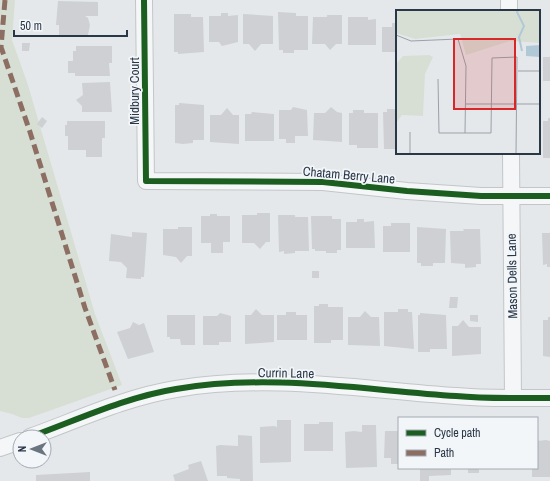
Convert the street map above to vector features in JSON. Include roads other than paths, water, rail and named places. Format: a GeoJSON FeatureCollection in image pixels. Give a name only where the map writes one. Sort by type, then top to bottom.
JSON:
{"type":"FeatureCollection","features":[{"type":"Feature","properties":{"kind":"street","name":"Midbury Court"},"geometry":{"type":"LineString","coordinates":[[144,0],[146,181]]}},
{"type":"Feature","properties":{"kind":"street","name":"Mason Dells Lane"},"geometry":{"type":"LineString","coordinates":[[511,154],[513,398]]}},
{"type":"Feature","properties":{"kind":"street","name":"Chatam Berry Lane"},"geometry":{"type":"LineString","coordinates":[[146,181],[323,182],[407,191],[511,197],[550,196]]}},
{"type":"Feature","properties":{"kind":"street","name":"Currin Lane"},"geometry":{"type":"LineString","coordinates":[[52,429],[120,404],[175,389],[211,385],[247,383],[326,384],[456,396],[550,398]]}},
{"type":"Feature","properties":{"kind":"street"},"geometry":{"type":"LineString","coordinates":[[0,448],[12,444]]}}]}
